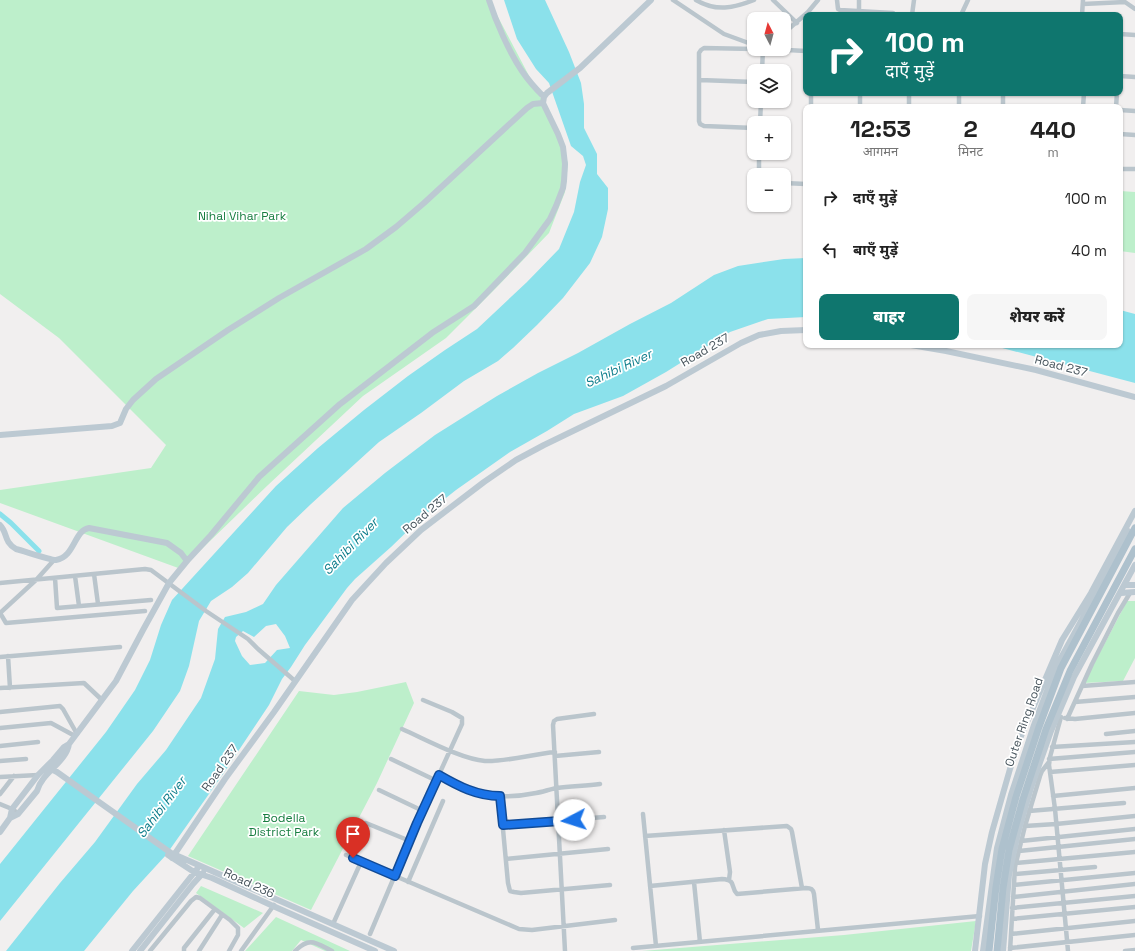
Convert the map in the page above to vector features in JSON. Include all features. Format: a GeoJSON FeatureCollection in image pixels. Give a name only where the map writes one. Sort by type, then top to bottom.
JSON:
{"type":"FeatureCollection","features":[{"type":"Feature","properties":{"kind":"main road","name":"Outer Ring Road"},"geometry":{"type":"LineString","coordinates":[[990,951],[996,887],[1002,849],[1016,798],[1039,727],[1061,668],[1135,528]]}},
{"type":"Feature","properties":{"kind":"main road","name":"Outer Ring Road"},"geometry":{"type":"LineString","coordinates":[[1005,950],[1003,888],[1009,850],[1023,799],[1046,729],[1070,671],[1135,549]]}},
{"type":"Feature","properties":{"kind":"street"},"geometry":{"type":"LineString","coordinates":[[10,818],[18,813],[52,775],[64,747],[69,744],[116,681],[169,583],[259,477],[340,404],[432,333],[474,306],[525,253],[550,219],[564,181],[565,164],[563,147],[545,98],[523,72],[516,61],[489,0]]}},
{"type":"Feature","properties":{"kind":"street"},"geometry":{"type":"LineString","coordinates":[[0,435],[112,426],[120,423],[126,409],[133,400],[156,379],[241,322],[279,298],[366,249],[390,231],[424,203],[527,108],[545,98],[580,68],[651,0]]}},
{"type":"Feature","properties":{"kind":"street"},"geometry":{"type":"LineString","coordinates":[[673,0],[724,34],[747,43]]}},
{"type":"Feature","properties":{"kind":"street"},"geometry":{"type":"LineString","coordinates":[[696,0],[712,7],[722,8],[754,0]]}},
{"type":"Feature","properties":{"kind":"street"},"geometry":{"type":"LineString","coordinates":[[773,0],[797,23]]}},
{"type":"Feature","properties":{"kind":"street"},"geometry":{"type":"LineString","coordinates":[[808,12],[818,0]]}},
{"type":"Feature","properties":{"kind":"street"},"geometry":{"type":"LineString","coordinates":[[837,0],[838,9],[859,12],[859,0]]}},
{"type":"Feature","properties":{"kind":"street"},"geometry":{"type":"LineString","coordinates":[[912,12],[914,0]]}},
{"type":"Feature","properties":{"kind":"street"},"geometry":{"type":"LineString","coordinates":[[962,12],[968,0]]}},
{"type":"Feature","properties":{"kind":"street"},"geometry":{"type":"LineString","coordinates":[[1082,12],[1083,2],[1125,1],[1135,9]]}},
{"type":"Feature","properties":{"kind":"street"},"geometry":{"type":"LineString","coordinates":[[791,28],[803,17]]}},
{"type":"Feature","properties":{"kind":"street"},"geometry":{"type":"LineString","coordinates":[[1123,34],[1135,35]]}},
{"type":"Feature","properties":{"kind":"street"},"geometry":{"type":"LineString","coordinates":[[747,49],[704,48],[699,53],[700,124],[704,126],[747,128]]}},
{"type":"Feature","properties":{"kind":"street"},"geometry":{"type":"LineString","coordinates":[[791,50],[803,50]]}},
{"type":"Feature","properties":{"kind":"street"},"geometry":{"type":"LineString","coordinates":[[1123,76],[1135,77]]}},
{"type":"Feature","properties":{"kind":"street"},"geometry":{"type":"LineString","coordinates":[[700,80],[747,82]]}},
{"type":"Feature","properties":{"kind":"street"},"geometry":{"type":"LineString","coordinates":[[1123,110],[1135,111]]}},
{"type":"Feature","properties":{"kind":"street"},"geometry":{"type":"LineString","coordinates":[[1123,134],[1135,135]]}},
{"type":"Feature","properties":{"kind":"street"},"geometry":{"type":"LineString","coordinates":[[1123,168],[1135,169]]}},
{"type":"Feature","properties":{"kind":"street"},"geometry":{"type":"LineString","coordinates":[[791,183],[803,184]]}},
{"type":"Feature","properties":{"kind":"street","name":"Road 237"},"geometry":{"type":"LineString","coordinates":[[171,855],[352,600],[386,562],[421,530],[484,482],[516,460],[550,442],[666,386],[741,343],[759,335],[781,331],[803,330]]}},
{"type":"Feature","properties":{"kind":"street","name":"Road 237"},"geometry":{"type":"LineString","coordinates":[[928,348],[1036,370],[1135,397]]}},
{"type":"Feature","properties":{"kind":"street"},"geometry":{"type":"LineString","coordinates":[[975,951],[985,864],[992,832],[1021,736],[1062,640],[1091,593],[1135,511]]}},
{"type":"Feature","properties":{"kind":"street","name":"Outer Ring Road"},"geometry":{"type":"LineString","coordinates":[[983,951],[997,848],[1011,795],[1034,725],[1056,667],[1098,590],[1135,517]]}},
{"type":"Feature","properties":{"kind":"street"},"geometry":{"type":"LineString","coordinates":[[1,527],[7,542],[16,549],[54,560],[67,555],[81,533],[85,529],[89,528],[167,543],[181,552],[187,561]]}},
{"type":"Feature","properties":{"kind":"street"},"geometry":{"type":"LineString","coordinates":[[1126,535],[1135,540]]}},
{"type":"Feature","properties":{"kind":"street"},"geometry":{"type":"LineString","coordinates":[[54,560],[37,579],[0,613],[6,623],[145,610]]}},
{"type":"Feature","properties":{"kind":"street"},"geometry":{"type":"LineString","coordinates":[[1005,950],[1009,875],[1018,833],[1031,788],[1074,677],[1135,565]]}},
{"type":"Feature","properties":{"kind":"street"},"geometry":{"type":"LineString","coordinates":[[0,583],[148,569],[248,639],[295,681]]}},
{"type":"Feature","properties":{"kind":"street"},"geometry":{"type":"LineString","coordinates":[[94,574],[98,604]]}},
{"type":"Feature","properties":{"kind":"street"},"geometry":{"type":"LineString","coordinates":[[75,576],[79,606]]}},
{"type":"Feature","properties":{"kind":"street"},"geometry":{"type":"LineString","coordinates":[[55,578],[57,608],[151,600]]}},
{"type":"Feature","properties":{"kind":"street"},"geometry":{"type":"LineString","coordinates":[[1125,585],[1135,585]]}},
{"type":"Feature","properties":{"kind":"street"},"geometry":{"type":"LineString","coordinates":[[1120,593],[1132,593]]}},
{"type":"Feature","properties":{"kind":"street"},"geometry":{"type":"LineString","coordinates":[[1067,719],[1106,636],[1132,593]]}},
{"type":"Feature","properties":{"kind":"street"},"geometry":{"type":"LineString","coordinates":[[1072,637],[1091,647]]}},
{"type":"Feature","properties":{"kind":"street"},"geometry":{"type":"LineString","coordinates":[[0,657],[120,647]]}},
{"type":"Feature","properties":{"kind":"street"},"geometry":{"type":"LineString","coordinates":[[8,656],[10,688]]}},
{"type":"Feature","properties":{"kind":"street"},"geometry":{"type":"LineString","coordinates":[[0,688],[84,682],[102,700]]}},
{"type":"Feature","properties":{"kind":"street"},"geometry":{"type":"LineString","coordinates":[[1082,686],[1135,682]]}},
{"type":"Feature","properties":{"kind":"street"},"geometry":{"type":"LineString","coordinates":[[1075,702],[1135,697]]}},
{"type":"Feature","properties":{"kind":"street"},"geometry":{"type":"LineString","coordinates":[[370,934],[422,811],[451,751],[462,724],[462,718],[452,712],[423,700]]}},
{"type":"Feature","properties":{"kind":"street"},"geometry":{"type":"LineString","coordinates":[[0,712],[60,706],[76,735]]}},
{"type":"Feature","properties":{"kind":"street"},"geometry":{"type":"LineString","coordinates":[[1059,717],[1067,719],[1135,713]]}},
{"type":"Feature","properties":{"kind":"street"},"geometry":{"type":"LineString","coordinates":[[565,951],[553,725],[554,721],[557,719],[594,714]]}},
{"type":"Feature","properties":{"kind":"street"},"geometry":{"type":"LineString","coordinates":[[1059,717],[1049,761],[1068,951]]}},
{"type":"Feature","properties":{"kind":"street"},"geometry":{"type":"LineString","coordinates":[[0,728],[51,723],[76,735]]}},
{"type":"Feature","properties":{"kind":"street"},"geometry":{"type":"LineString","coordinates":[[402,729],[451,751],[485,761],[555,754],[599,752]]}},
{"type":"Feature","properties":{"kind":"street"},"geometry":{"type":"LineString","coordinates":[[1106,734],[1135,731]]}},
{"type":"Feature","properties":{"kind":"street"},"geometry":{"type":"LineString","coordinates":[[0,746],[38,742]]}},
{"type":"Feature","properties":{"kind":"street"},"geometry":{"type":"LineString","coordinates":[[1052,748],[1135,742]]}},
{"type":"Feature","properties":{"kind":"street"},"geometry":{"type":"LineString","coordinates":[[1005,950],[1011,934],[1016,863],[1025,826],[1042,771],[1049,761],[1135,752]]}},
{"type":"Feature","properties":{"kind":"street"},"geometry":{"type":"LineString","coordinates":[[0,761],[26,759]]}},
{"type":"Feature","properties":{"kind":"street"},"geometry":{"type":"LineString","coordinates":[[391,759],[437,781]]}},
{"type":"Feature","properties":{"kind":"street"},"geometry":{"type":"LineString","coordinates":[[1050,772],[1135,765]]}},
{"type":"Feature","properties":{"kind":"street"},"geometry":{"type":"LineString","coordinates":[[53,770],[171,855],[207,868],[394,951]]}},
{"type":"Feature","properties":{"kind":"street"},"geometry":{"type":"LineString","coordinates":[[0,777],[38,775],[53,770]]}},
{"type":"Feature","properties":{"kind":"street"},"geometry":{"type":"LineString","coordinates":[[0,832],[10,818],[12,809],[38,775]]}},
{"type":"Feature","properties":{"kind":"street"},"geometry":{"type":"LineString","coordinates":[[439,775],[475,793],[500,796],[527,795],[557,788],[600,784]]}},
{"type":"Feature","properties":{"kind":"street"},"geometry":{"type":"LineString","coordinates":[[0,794],[14,776]]}},
{"type":"Feature","properties":{"kind":"street"},"geometry":{"type":"LineString","coordinates":[[1053,796],[1135,788]]}},
{"type":"Feature","properties":{"kind":"street"},"geometry":{"type":"LineString","coordinates":[[379,790],[422,811]]}},
{"type":"Feature","properties":{"kind":"street"},"geometry":{"type":"LineString","coordinates":[[500,796],[510,891],[514,892],[610,884]]}},
{"type":"Feature","properties":{"kind":"street"},"geometry":{"type":"LineString","coordinates":[[408,882],[443,801]]}},
{"type":"Feature","properties":{"kind":"street"},"geometry":{"type":"LineString","coordinates":[[1030,811],[1124,802]]}},
{"type":"Feature","properties":{"kind":"street"},"geometry":{"type":"LineString","coordinates":[[0,804],[18,813]]}},
{"type":"Feature","properties":{"kind":"street"},"geometry":{"type":"LineString","coordinates":[[643,814],[656,946]]}},
{"type":"Feature","properties":{"kind":"street"},"geometry":{"type":"LineString","coordinates":[[1025,826],[1135,816]]}},
{"type":"Feature","properties":{"kind":"street"},"geometry":{"type":"LineString","coordinates":[[503,825],[604,817]]}},
{"type":"Feature","properties":{"kind":"street"},"geometry":{"type":"LineString","coordinates":[[366,823],[410,842]]}},
{"type":"Feature","properties":{"kind":"street"},"geometry":{"type":"LineString","coordinates":[[645,836],[784,825],[790,827],[792,832],[802,888]]}},
{"type":"Feature","properties":{"kind":"street"},"geometry":{"type":"LineString","coordinates":[[1021,841],[1135,829]]}},
{"type":"Feature","properties":{"kind":"street"},"geometry":{"type":"LineString","coordinates":[[724,830],[730,872],[729,880]]}},
{"type":"Feature","properties":{"kind":"street"},"geometry":{"type":"LineString","coordinates":[[1019,851],[1135,839]]}},
{"type":"Feature","properties":{"kind":"street"},"geometry":{"type":"LineString","coordinates":[[506,859],[608,849]]}},
{"type":"Feature","properties":{"kind":"street"},"geometry":{"type":"LineString","coordinates":[[1016,863],[1135,852]]}},
{"type":"Feature","properties":{"kind":"street","name":"Road 236"},"geometry":{"type":"LineString","coordinates":[[171,855],[194,872],[212,878],[375,951]]}},
{"type":"Feature","properties":{"kind":"street"},"geometry":{"type":"LineString","coordinates":[[346,855],[519,929],[532,930],[615,920]]}},
{"type":"Feature","properties":{"kind":"street"},"geometry":{"type":"LineString","coordinates":[[333,924],[361,862]]}},
{"type":"Feature","properties":{"kind":"street"},"geometry":{"type":"LineString","coordinates":[[132,951],[199,866]]}},
{"type":"Feature","properties":{"kind":"street"},"geometry":{"type":"LineString","coordinates":[[1015,874],[1096,867]]}},
{"type":"Feature","properties":{"kind":"street"},"geometry":{"type":"LineString","coordinates":[[140,951],[207,868]]}},
{"type":"Feature","properties":{"kind":"street"},"geometry":{"type":"LineString","coordinates":[[1014,885],[1135,873]]}},
{"type":"Feature","properties":{"kind":"street"},"geometry":{"type":"LineString","coordinates":[[650,886],[722,879],[729,880],[733,883],[737,894],[810,888],[813,892],[818,930]]}},
{"type":"Feature","properties":{"kind":"street"},"geometry":{"type":"LineString","coordinates":[[694,882],[700,942]]}},
{"type":"Feature","properties":{"kind":"street"},"geometry":{"type":"LineString","coordinates":[[1013,897],[1135,884]]}},
{"type":"Feature","properties":{"kind":"street"},"geometry":{"type":"LineString","coordinates":[[1012,908],[1135,896]]}},
{"type":"Feature","properties":{"kind":"street"},"geometry":{"type":"LineString","coordinates":[[150,951],[191,901],[196,897],[200,898],[215,909],[238,928],[238,935],[230,951]]}},
{"type":"Feature","properties":{"kind":"street"},"geometry":{"type":"LineString","coordinates":[[241,951],[278,899]]}},
{"type":"Feature","properties":{"kind":"street"},"geometry":{"type":"LineString","coordinates":[[1012,919],[1135,907]]}},
{"type":"Feature","properties":{"kind":"street"},"geometry":{"type":"LineString","coordinates":[[184,951],[184,948],[215,909]]}},
{"type":"Feature","properties":{"kind":"street"},"geometry":{"type":"LineString","coordinates":[[199,951],[222,915]]}},
{"type":"Feature","properties":{"kind":"street"},"geometry":{"type":"LineString","coordinates":[[632,948],[980,916]]}},
{"type":"Feature","properties":{"kind":"street"},"geometry":{"type":"LineString","coordinates":[[1011,934],[1135,922]]}},
{"type":"Feature","properties":{"kind":"street"},"geometry":{"type":"LineString","coordinates":[[1005,950],[1135,935]]}},
{"type":"Feature","properties":{"kind":"street"},"geometry":{"type":"LineString","coordinates":[[295,951],[310,942],[314,942],[332,951]]}},
{"type":"Feature","properties":{"kind":"street"},"geometry":{"type":"LineString","coordinates":[[1125,951],[1135,950]]}},
{"type":"Feature","properties":{"kind":"green space","name":"Nihal Vihar Park"},"geometry":{"type":"Polygon","coordinates":[[[0,0],[489,0],[545,106],[568,163],[565,192],[549,233],[446,338],[363,396],[181,569],[0,503],[0,490],[151,468],[166,445],[59,338],[0,294],[0,0]]]}},
{"type":"Feature","properties":{"kind":"green space"},"geometry":{"type":"Polygon","coordinates":[[[1123,191],[1135,192],[1135,253],[1123,251],[1123,191]]]}},
{"type":"Feature","properties":{"kind":"green space"},"geometry":{"type":"Polygon","coordinates":[[[1127,601],[1135,601],[1135,658],[1123,681],[1084,683],[1127,601]]]}},
{"type":"Feature","properties":{"kind":"green space","name":"Bodella District Park"},"geometry":{"type":"Polygon","coordinates":[[[406,682],[414,703],[377,783],[311,910],[188,856],[299,691],[334,695],[406,682]]]}},
{"type":"Feature","properties":{"kind":"green space"},"geometry":{"type":"Polygon","coordinates":[[[201,886],[263,913],[244,928],[196,893],[201,886]]]}},
{"type":"Feature","properties":{"kind":"green space"},"geometry":{"type":"Polygon","coordinates":[[[276,917],[350,951],[325,951],[301,940],[292,951],[245,951],[276,917]]]}},
{"type":"Feature","properties":{"kind":"green space"},"geometry":{"type":"Polygon","coordinates":[[[976,921],[971,951],[642,951],[844,935],[976,921]]]}},
{"type":"Feature","properties":{"kind":"water"},"geometry":{"type":"Polygon","coordinates":[[[504,0],[545,0],[569,52],[581,83],[584,104],[584,128],[597,154],[597,174],[608,188],[608,209],[602,237],[590,263],[563,298],[513,348],[498,361],[464,381],[379,442],[287,527],[248,573],[232,587],[211,601],[199,621],[189,666],[180,691],[153,731],[0,921],[0,864],[106,732],[135,690],[150,660],[161,625],[172,600],[276,486],[318,448],[364,410],[408,376],[477,329],[527,282],[559,249],[574,212],[580,182],[586,165],[583,156],[571,146],[549,83],[536,69],[517,39],[504,0]]]}},
{"type":"Feature","properties":{"kind":"water","name":"Sahibi River"},"geometry":{"type":"Polygon","coordinates":[[[803,258],[803,317],[768,319],[730,332],[666,372],[623,396],[574,414],[510,452],[456,490],[422,517],[347,588],[305,645],[282,679],[269,705],[166,855],[133,891],[84,951],[6,951],[95,842],[137,784],[166,750],[201,698],[215,659],[218,629],[225,617],[246,612],[263,604],[276,585],[343,508],[385,473],[435,435],[497,396],[538,373],[671,303],[714,275],[738,266],[784,259],[803,258]],[[276,624],[266,626],[254,637],[243,631],[236,637],[235,641],[242,656],[250,665],[265,663],[277,650],[290,648],[285,636],[276,624]]]}},
{"type":"Feature","properties":{"kind":"water"},"geometry":{"type":"Polygon","coordinates":[[[1123,311],[1135,314],[1135,383],[1002,348],[1123,348],[1123,311]]]}},
{"type":"Feature","properties":{"kind":"waterway"},"geometry":{"type":"LineString","coordinates":[[0,514],[39,551]]}},
{"type":"Feature","properties":{"kind":"route"},"geometry":{"type":"LineString","coordinates":[[353,858],[395,876],[439,775],[475,793],[500,796],[503,825],[574,820]]}}]}
